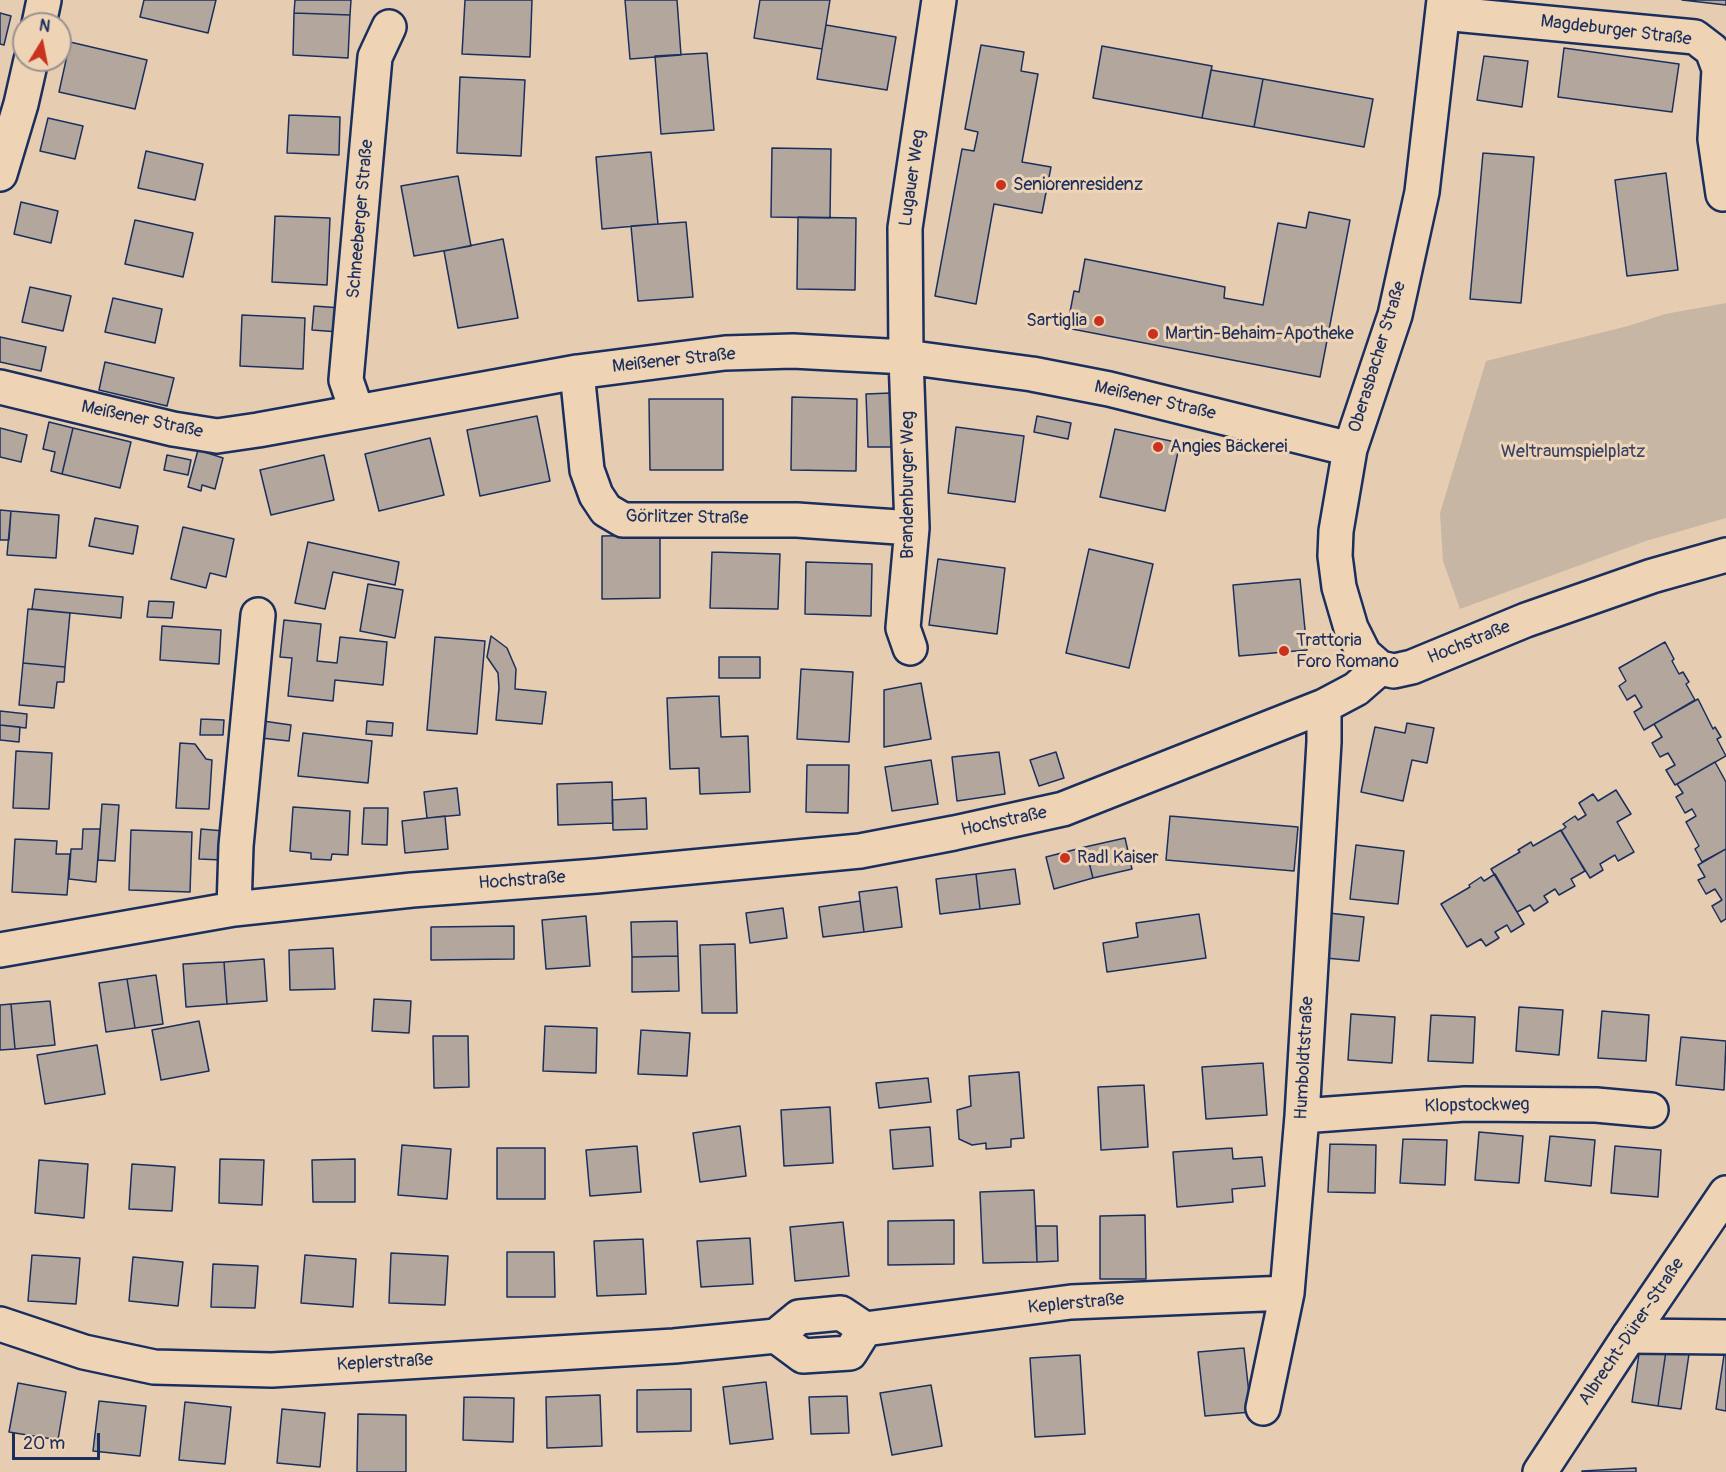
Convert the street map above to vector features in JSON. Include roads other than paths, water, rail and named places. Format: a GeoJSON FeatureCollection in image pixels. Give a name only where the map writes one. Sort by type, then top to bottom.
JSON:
{"type":"FeatureCollection","features":[{"type":"Feature","properties":{"kind":"street","name":"Lugauer Weg"},"geometry":{"type":"LineString","coordinates":[[906,357],[905,228],[939,0]]}},
{"type":"Feature","properties":{"kind":"street","name":"Magdeburger Straße"},"geometry":{"type":"LineString","coordinates":[[1444,6],[1695,37],[1712,50],[1719,69],[1715,139],[1723,194]]}},
{"type":"Feature","properties":{"kind":"street","name":"Oberasbacher Straße"},"geometry":{"type":"LineString","coordinates":[[1380,668],[1364,654],[1351,628],[1339,587],[1335,555],[1336,531],[1350,449],[1398,304],[1422,192],[1444,6]]}},
{"type":"Feature","properties":{"kind":"street","name":"Schneeberger Straße"},"geometry":{"type":"LineString","coordinates":[[357,412],[346,380],[375,57],[389,27]]}},
{"type":"Feature","properties":{"kind":"street"},"geometry":{"type":"LineString","coordinates":[[0,174],[28,72]]}},
{"type":"Feature","properties":{"kind":"street","name":"Meißener Straße"},"geometry":{"type":"LineString","coordinates":[[0,387],[173,429],[217,436],[577,372],[725,353],[793,351],[906,357],[1032,374],[1109,389],[1350,449]]}},
{"type":"Feature","properties":{"kind":"street","name":"Brandenburger Weg"},"geometry":{"type":"LineString","coordinates":[[906,357],[912,528],[903,628],[910,648]]}},
{"type":"Feature","properties":{"kind":"street","name":"Görlitzer Straße"},"geometry":{"type":"LineString","coordinates":[[577,372],[587,470],[596,495],[606,510],[622,520],[797,520],[912,528]]}},
{"type":"Feature","properties":{"kind":"street","name":"Hochstraße"},"geometry":{"type":"LineString","coordinates":[[0,950],[234,909],[412,890],[596,876],[860,851],[1063,809],[1324,706],[1356,689],[1380,668],[1394,670],[1412,667],[1536,616],[1652,576],[1726,555]]}},
{"type":"Feature","properties":{"kind":"street"},"geometry":{"type":"LineString","coordinates":[[234,909],[236,846],[258,615]]}},
{"type":"Feature","properties":{"kind":"street","name":"Humboldtstraße"},"geometry":{"type":"LineString","coordinates":[[1263,1408],[1287,1293],[1302,1116],[1324,742],[1324,706]]}},
{"type":"Feature","properties":{"kind":"street","name":"Klopstockweg"},"geometry":{"type":"LineString","coordinates":[[1302,1116],[1465,1104],[1596,1105],[1651,1110]]}},
{"type":"Feature","properties":{"kind":"street","name":"Albrecht-Dürer-Straße"},"geometry":{"type":"LineString","coordinates":[[1540,1472],[1726,1193]]}},
{"type":"Feature","properties":{"kind":"street","name":"Keplerstraße"},"geometry":{"type":"LineString","coordinates":[[0,1324],[84,1352],[154,1367],[272,1370],[674,1346],[776,1336],[803,1356],[850,1353],[865,1329],[1071,1302],[1287,1293]]}},
{"type":"Feature","properties":{"kind":"street"},"geometry":{"type":"LineString","coordinates":[[1629,1336],[1726,1338]]}},
{"type":"Feature","properties":{"kind":"place","name":"Seniorenresidenz"},"geometry":{"type":"Point","coordinates":[1001,185]}},
{"type":"Feature","properties":{"kind":"place","name":"Sartiglia"},"geometry":{"type":"Point","coordinates":[1099,321]}},
{"type":"Feature","properties":{"kind":"place","name":"Martin-Behaim-Apotheke"},"geometry":{"type":"Point","coordinates":[1153,334]}},
{"type":"Feature","properties":{"kind":"place","name":"Angies Bäckerei"},"geometry":{"type":"Point","coordinates":[1158,447]}},
{"type":"Feature","properties":{"kind":"place","name":"Trattoria Foro Romano"},"geometry":{"type":"Point","coordinates":[1284,651]}},
{"type":"Feature","properties":{"kind":"place","name":"Radl Kaiser"},"geometry":{"type":"Point","coordinates":[1065,858]}},
{"type":"Feature","properties":{"kind":"park label","name":"Weltraumspielplatz"},"geometry":{"type":"Point","coordinates":[1573,452]}}]}
